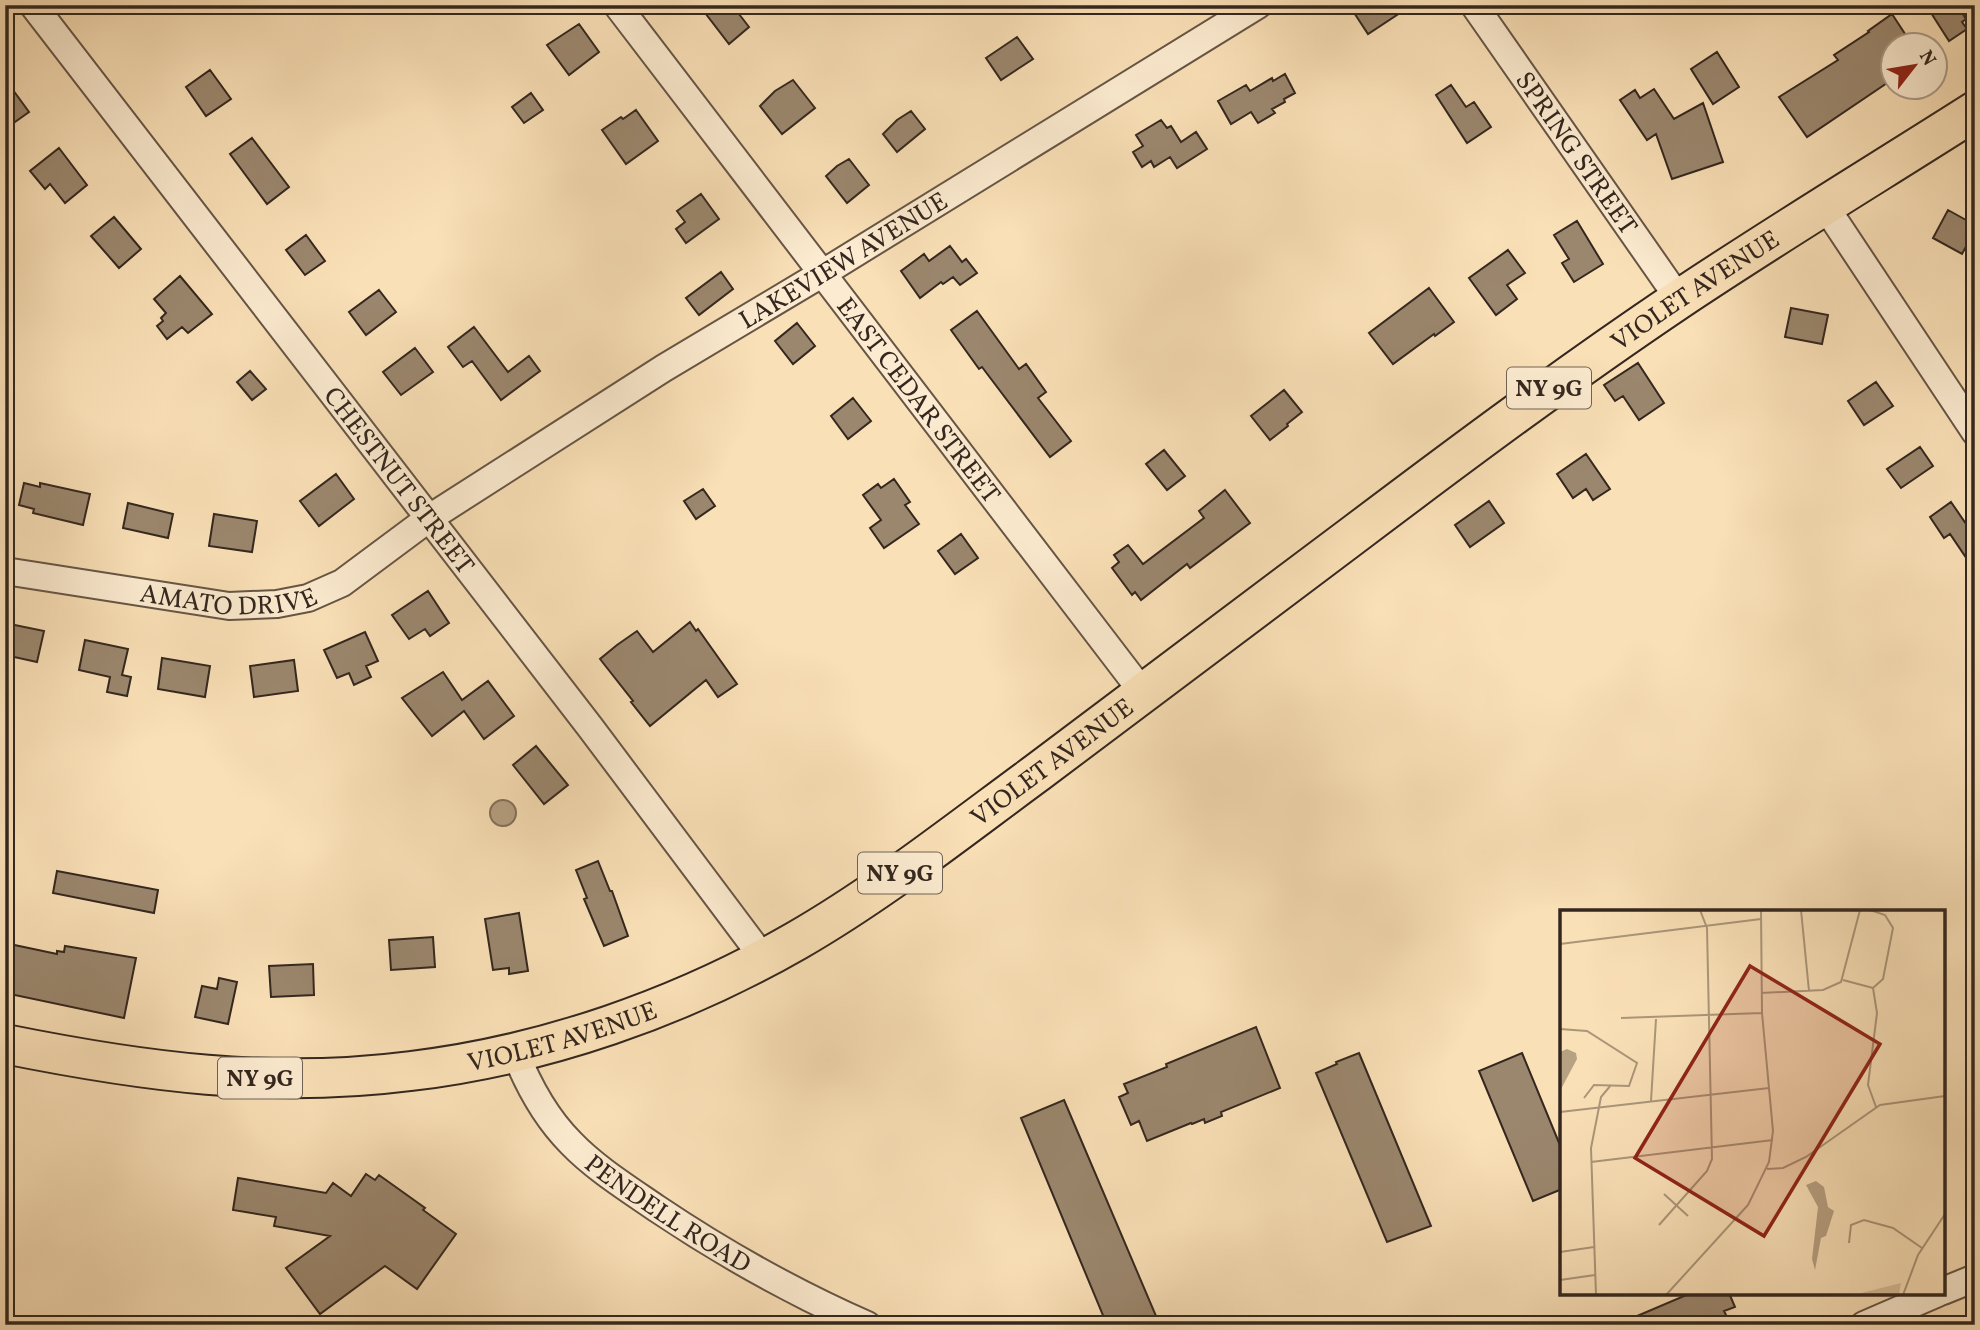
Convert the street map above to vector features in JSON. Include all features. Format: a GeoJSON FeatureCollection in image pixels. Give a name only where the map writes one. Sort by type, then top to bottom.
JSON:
{"type":"FeatureCollection","features":[{"type":"Feature","properties":{"kind":"main road","name":"VIOLET AVENUE"},"geometry":{"type":"LineString","coordinates":[[5,1044],[158,1071],[229,1078],[325,1078],[413,1071],[515,1052],[580,1034],[687,995],[764,958],[831,920],[876,890],[1144,694],[1550,388],[1679,299],[1975,111]]}},
{"type":"Feature","properties":{"kind":"street","name":"CHESTNUT STREET"},"geometry":{"type":"LineString","coordinates":[[33,5],[590,727],[764,958]]}},
{"type":"Feature","properties":{"kind":"street","name":"EAST CEDAR STREET"},"geometry":{"type":"LineString","coordinates":[[617,5],[1144,694]]}},
{"type":"Feature","properties":{"kind":"street","name":"LAKEVIEW AVENUE"},"geometry":{"type":"LineString","coordinates":[[428,519],[664,368],[1258,5]]}},
{"type":"Feature","properties":{"kind":"street","name":"SPRING STREET"},"geometry":{"type":"LineString","coordinates":[[1474,5],[1679,299]]}},
{"type":"Feature","properties":{"kind":"street"},"geometry":{"type":"LineString","coordinates":[[1825,206],[1975,432]]}},
{"type":"Feature","properties":{"kind":"street","name":"AMATO DRIVE"},"geometry":{"type":"LineString","coordinates":[[5,571],[229,606],[276,604],[308,597],[342,583],[428,519]]}},
{"type":"Feature","properties":{"kind":"street","name":"PENDELL ROAD"},"geometry":{"type":"LineString","coordinates":[[515,1052],[551,1121],[595,1165],[668,1216],[739,1260],[787,1287],[867,1325]]}},
{"type":"Feature","properties":{"kind":"street"},"geometry":{"type":"LineString","coordinates":[[1945,1290],[1975,1278]]}},
{"type":"Feature","properties":{"kind":"street"},"geometry":{"type":"LineString","coordinates":[[1864,1325],[1933,1295]]}},
{"type":"Feature","properties":{"kind":"shaded area"},"geometry":{"type":"Polygon","coordinates":[[[503,800],[512,804],[516,813],[512,822],[503,826],[494,822],[490,813],[494,804],[503,800]]]}},
{"type":"Feature","properties":{"kind":"building"},"geometry":{"type":"Polygon","coordinates":[[[699,5],[732,5],[749,27],[729,44],[699,5]]]}},
{"type":"Feature","properties":{"kind":"building"},"geometry":{"type":"Polygon","coordinates":[[[1349,5],[1412,5],[1368,34],[1349,5]]]}},
{"type":"Feature","properties":{"kind":"building"},"geometry":{"type":"Polygon","coordinates":[[[1926,5],[1957,5],[1966,19],[1962,22],[1967,29],[1949,41],[1948,32],[1943,32],[1926,5]]]}},
{"type":"Feature","properties":{"kind":"building"},"geometry":{"type":"Polygon","coordinates":[[[1892,14],[1904,32],[1878,32],[1878,89],[1807,137],[1779,97],[1838,60],[1834,55],[1892,14]]]}},
{"type":"Feature","properties":{"kind":"building"},"geometry":{"type":"Polygon","coordinates":[[[579,24],[599,52],[569,75],[547,45],[579,24]]]}},
{"type":"Feature","properties":{"kind":"building"},"geometry":{"type":"Polygon","coordinates":[[[1017,37],[1033,59],[1001,80],[986,58],[1017,37]]]}},
{"type":"Feature","properties":{"kind":"building"},"geometry":{"type":"Polygon","coordinates":[[[1717,52],[1739,87],[1713,104],[1691,69],[1717,52]]]}},
{"type":"Feature","properties":{"kind":"building"},"geometry":{"type":"Polygon","coordinates":[[[210,70],[231,99],[206,116],[186,87],[210,70]]]}},
{"type":"Feature","properties":{"kind":"building"},"geometry":{"type":"Polygon","coordinates":[[[1285,74],[1295,93],[1272,109],[1275,113],[1258,123],[1251,112],[1231,124],[1218,101],[1246,85],[1250,91],[1285,74]]]}},
{"type":"Feature","properties":{"kind":"building"},"geometry":{"type":"Polygon","coordinates":[[[5,79],[29,112],[5,129],[5,79]]]}},
{"type":"Feature","properties":{"kind":"building"},"geometry":{"type":"Polygon","coordinates":[[[793,80],[815,108],[782,134],[760,106],[775,91],[793,80]]]}},
{"type":"Feature","properties":{"kind":"building"},"geometry":{"type":"Polygon","coordinates":[[[1451,85],[1466,107],[1474,102],[1491,127],[1467,143],[1436,95],[1451,85]]]}},
{"type":"Feature","properties":{"kind":"building"},"geometry":{"type":"Polygon","coordinates":[[[1654,89],[1674,119],[1703,103],[1723,162],[1672,179],[1656,134],[1647,140],[1620,100],[1635,90],[1640,98],[1654,89]]]}},
{"type":"Feature","properties":{"kind":"building"},"geometry":{"type":"Polygon","coordinates":[[[531,93],[543,110],[524,123],[512,107],[531,93]]]}},
{"type":"Feature","properties":{"kind":"building"},"geometry":{"type":"Polygon","coordinates":[[[636,110],[658,141],[626,164],[602,130],[636,110]]]}},
{"type":"Feature","properties":{"kind":"building"},"geometry":{"type":"Polygon","coordinates":[[[911,111],[925,129],[897,152],[883,134],[911,111]]]}},
{"type":"Feature","properties":{"kind":"building"},"geometry":{"type":"Polygon","coordinates":[[[1161,120],[1167,128],[1171,126],[1181,142],[1196,132],[1207,149],[1177,168],[1170,157],[1154,167],[1151,161],[1142,167],[1133,152],[1143,146],[1136,135],[1161,120]]]}},
{"type":"Feature","properties":{"kind":"building"},"geometry":{"type":"Polygon","coordinates":[[[252,138],[289,187],[267,204],[230,154],[252,138]]]}},
{"type":"Feature","properties":{"kind":"building"},"geometry":{"type":"Polygon","coordinates":[[[59,148],[87,185],[65,203],[50,184],[45,189],[30,171],[59,148]]]}},
{"type":"Feature","properties":{"kind":"building"},"geometry":{"type":"Polygon","coordinates":[[[849,159],[869,185],[847,203],[826,176],[849,159]]]}},
{"type":"Feature","properties":{"kind":"building"},"geometry":{"type":"Polygon","coordinates":[[[701,194],[719,219],[686,243],[676,229],[685,222],[677,211],[701,194]]]}},
{"type":"Feature","properties":{"kind":"building"},"geometry":{"type":"Polygon","coordinates":[[[1948,210],[1975,225],[1962,254],[1933,238],[1948,210]]]}},
{"type":"Feature","properties":{"kind":"building"},"geometry":{"type":"Polygon","coordinates":[[[114,217],[141,249],[119,268],[91,236],[114,217]]]}},
{"type":"Feature","properties":{"kind":"building"},"geometry":{"type":"Polygon","coordinates":[[[1577,221],[1603,264],[1574,282],[1562,263],[1569,259],[1554,235],[1577,221]]]}},
{"type":"Feature","properties":{"kind":"building"},"geometry":{"type":"Polygon","coordinates":[[[306,235],[325,261],[305,275],[286,250],[306,235]]]}},
{"type":"Feature","properties":{"kind":"building"},"geometry":{"type":"Polygon","coordinates":[[[950,246],[962,262],[966,259],[977,273],[960,285],[953,277],[943,284],[941,282],[920,298],[901,271],[924,254],[929,261],[950,246]]]}},
{"type":"Feature","properties":{"kind":"building"},"geometry":{"type":"Polygon","coordinates":[[[1508,250],[1525,273],[1507,285],[1517,299],[1496,315],[1469,278],[1508,250]]]}},
{"type":"Feature","properties":{"kind":"building"},"geometry":{"type":"Polygon","coordinates":[[[721,272],[733,289],[699,315],[686,298],[721,272]]]}},
{"type":"Feature","properties":{"kind":"building"},"geometry":{"type":"Polygon","coordinates":[[[180,276],[212,314],[188,333],[182,327],[167,339],[157,326],[166,313],[154,299],[180,276]]]}},
{"type":"Feature","properties":{"kind":"building"},"geometry":{"type":"Polygon","coordinates":[[[1429,288],[1454,322],[1393,364],[1369,333],[1429,288]]]}},
{"type":"Feature","properties":{"kind":"building"},"geometry":{"type":"Polygon","coordinates":[[[379,290],[396,312],[366,335],[349,312],[379,290]]]}},
{"type":"Feature","properties":{"kind":"building"},"geometry":{"type":"Polygon","coordinates":[[[1791,308],[1828,315],[1822,344],[1785,337],[1791,308]]]}},
{"type":"Feature","properties":{"kind":"building"},"geometry":{"type":"Polygon","coordinates":[[[977,311],[1019,369],[1026,364],[1046,392],[1038,398],[1071,441],[1050,457],[951,330],[977,311]]]}},
{"type":"Feature","properties":{"kind":"building"},"geometry":{"type":"Polygon","coordinates":[[[797,323],[815,346],[793,364],[775,341],[797,323]]]}},
{"type":"Feature","properties":{"kind":"building"},"geometry":{"type":"Polygon","coordinates":[[[474,327],[508,372],[529,356],[540,371],[501,400],[472,361],[463,367],[448,347],[474,327]]]}},
{"type":"Feature","properties":{"kind":"building"},"geometry":{"type":"Polygon","coordinates":[[[415,348],[433,372],[401,395],[383,372],[415,348]]]}},
{"type":"Feature","properties":{"kind":"building"},"geometry":{"type":"Polygon","coordinates":[[[1638,363],[1664,403],[1639,420],[1623,396],[1615,401],[1604,385],[1638,363]]]}},
{"type":"Feature","properties":{"kind":"building"},"geometry":{"type":"Polygon","coordinates":[[[250,371],[266,389],[252,400],[237,382],[250,371]]]}},
{"type":"Feature","properties":{"kind":"building"},"geometry":{"type":"Polygon","coordinates":[[[1876,382],[1893,406],[1864,425],[1848,401],[1876,382]]]}},
{"type":"Feature","properties":{"kind":"building"},"geometry":{"type":"Polygon","coordinates":[[[1284,390],[1302,412],[1270,440],[1251,416],[1284,390]]]}},
{"type":"Feature","properties":{"kind":"building"},"geometry":{"type":"Polygon","coordinates":[[[853,398],[871,421],[848,439],[831,416],[853,398]]]}},
{"type":"Feature","properties":{"kind":"building"},"geometry":{"type":"Polygon","coordinates":[[[1920,447],[1933,466],[1901,488],[1887,469],[1920,447]]]}},
{"type":"Feature","properties":{"kind":"building"},"geometry":{"type":"Polygon","coordinates":[[[1164,450],[1185,476],[1167,490],[1146,464],[1164,450]]]}},
{"type":"Feature","properties":{"kind":"building"},"geometry":{"type":"Polygon","coordinates":[[[1586,454],[1610,489],[1593,500],[1586,489],[1573,498],[1557,474],[1586,454]]]}},
{"type":"Feature","properties":{"kind":"building"},"geometry":{"type":"Polygon","coordinates":[[[336,474],[354,499],[319,526],[300,501],[336,474]]]}},
{"type":"Feature","properties":{"kind":"building"},"geometry":{"type":"Polygon","coordinates":[[[894,479],[910,502],[905,505],[919,524],[884,548],[870,528],[881,520],[863,495],[878,484],[881,488],[894,479]]]}},
{"type":"Feature","properties":{"kind":"building"},"geometry":{"type":"Polygon","coordinates":[[[24,483],[40,487],[40,483],[90,494],[83,525],[33,513],[34,509],[19,505],[24,483]]]}},
{"type":"Feature","properties":{"kind":"building"},"geometry":{"type":"Polygon","coordinates":[[[703,489],[715,506],[696,519],[684,501],[703,489]]]}},
{"type":"Feature","properties":{"kind":"building"},"geometry":{"type":"Polygon","coordinates":[[[1225,490],[1250,523],[1190,568],[1187,564],[1141,600],[1135,592],[1132,595],[1112,568],[1119,562],[1114,555],[1128,545],[1143,564],[1204,518],[1199,511],[1225,490]]]}},
{"type":"Feature","properties":{"kind":"building"},"geometry":{"type":"Polygon","coordinates":[[[1489,501],[1504,523],[1470,547],[1455,525],[1489,501]]]}},
{"type":"Feature","properties":{"kind":"building"},"geometry":{"type":"Polygon","coordinates":[[[1951,502],[1975,537],[1975,571],[1950,534],[1944,538],[1930,517],[1951,502]]]}},
{"type":"Feature","properties":{"kind":"building"},"geometry":{"type":"Polygon","coordinates":[[[128,503],[173,514],[168,538],[123,528],[128,503]]]}},
{"type":"Feature","properties":{"kind":"building"},"geometry":{"type":"Polygon","coordinates":[[[214,514],[257,521],[252,552],[209,546],[214,514]]]}},
{"type":"Feature","properties":{"kind":"building"},"geometry":{"type":"Polygon","coordinates":[[[961,534],[978,558],[955,574],[938,551],[961,534]]]}},
{"type":"Feature","properties":{"kind":"building"},"geometry":{"type":"Polygon","coordinates":[[[428,591],[449,623],[430,636],[425,629],[409,639],[392,615],[428,591]]]}},
{"type":"Feature","properties":{"kind":"building"},"geometry":{"type":"Polygon","coordinates":[[[690,622],[696,631],[698,629],[737,684],[718,697],[706,680],[650,726],[600,659],[637,631],[653,652],[690,622]]]}},
{"type":"Feature","properties":{"kind":"building"},"geometry":{"type":"Polygon","coordinates":[[[5,623],[44,631],[37,662],[5,655],[5,623]]]}},
{"type":"Feature","properties":{"kind":"building"},"geometry":{"type":"Polygon","coordinates":[[[365,632],[378,661],[366,666],[371,677],[354,685],[349,673],[337,678],[324,650],[365,632]]]}},
{"type":"Feature","properties":{"kind":"building"},"geometry":{"type":"Polygon","coordinates":[[[85,640],[128,649],[122,675],[131,677],[127,696],[107,692],[110,677],[79,670],[85,640]]]}},
{"type":"Feature","properties":{"kind":"building"},"geometry":{"type":"Polygon","coordinates":[[[162,658],[210,666],[205,697],[158,689],[162,658]]]}},
{"type":"Feature","properties":{"kind":"building"},"geometry":{"type":"Polygon","coordinates":[[[294,660],[298,691],[254,697],[250,666],[294,660]]]}},
{"type":"Feature","properties":{"kind":"building"},"geometry":{"type":"Polygon","coordinates":[[[443,672],[462,700],[488,681],[514,716],[484,739],[464,711],[432,736],[402,698],[443,672]]]}},
{"type":"Feature","properties":{"kind":"building"},"geometry":{"type":"Polygon","coordinates":[[[536,746],[568,785],[544,804],[513,765],[536,746]]]}},
{"type":"Feature","properties":{"kind":"building"},"geometry":{"type":"Polygon","coordinates":[[[598,861],[628,936],[604,946],[584,899],[587,898],[576,870],[598,861]]]}},
{"type":"Feature","properties":{"kind":"building"},"geometry":{"type":"Polygon","coordinates":[[[57,871],[158,890],[154,913],[53,893],[57,871]]]}},
{"type":"Feature","properties":{"kind":"building"},"geometry":{"type":"Polygon","coordinates":[[[519,913],[528,971],[509,974],[509,968],[493,970],[485,919],[519,913]]]}},
{"type":"Feature","properties":{"kind":"building"},"geometry":{"type":"Polygon","coordinates":[[[433,937],[435,967],[391,970],[389,940],[433,937]]]}},
{"type":"Feature","properties":{"kind":"building"},"geometry":{"type":"Polygon","coordinates":[[[5,943],[57,954],[57,951],[64,952],[65,946],[136,958],[124,1018],[5,993],[5,943]]]}},
{"type":"Feature","properties":{"kind":"building"},"geometry":{"type":"Polygon","coordinates":[[[313,964],[314,995],[271,997],[269,966],[313,964]]]}},
{"type":"Feature","properties":{"kind":"building"},"geometry":{"type":"Polygon","coordinates":[[[219,978],[237,982],[228,1024],[195,1017],[202,986],[217,989],[219,978]]]}},
{"type":"Feature","properties":{"kind":"building"},"geometry":{"type":"Polygon","coordinates":[[[1256,1027],[1280,1088],[1221,1112],[1222,1116],[1205,1123],[1204,1119],[1191,1123],[1147,1141],[1139,1121],[1131,1125],[1119,1097],[1128,1093],[1124,1084],[1256,1027]]]}},
{"type":"Feature","properties":{"kind":"building"},"geometry":{"type":"Polygon","coordinates":[[[1359,1053],[1431,1226],[1387,1242],[1316,1073],[1359,1053]]]}},
{"type":"Feature","properties":{"kind":"building"},"geometry":{"type":"Polygon","coordinates":[[[1522,1053],[1560,1145],[1560,1190],[1533,1201],[1479,1071],[1522,1053]]]}},
{"type":"Feature","properties":{"kind":"building"},"geometry":{"type":"Polygon","coordinates":[[[1064,1100],[1156,1316],[1135,1325],[1107,1325],[1021,1118],[1064,1100]]]}},
{"type":"Feature","properties":{"kind":"building"},"geometry":{"type":"Polygon","coordinates":[[[366,1174],[375,1180],[379,1175],[456,1234],[417,1289],[385,1266],[320,1314],[286,1268],[330,1236],[274,1226],[276,1217],[233,1210],[238,1178],[326,1193],[333,1183],[351,1196],[366,1174]]]}},
{"type":"Feature","properties":{"kind":"building"},"geometry":{"type":"Polygon","coordinates":[[[1686,1295],[1730,1295],[1735,1307],[1724,1311],[1727,1317],[1708,1325],[1616,1325],[1686,1295]]]}}]}
